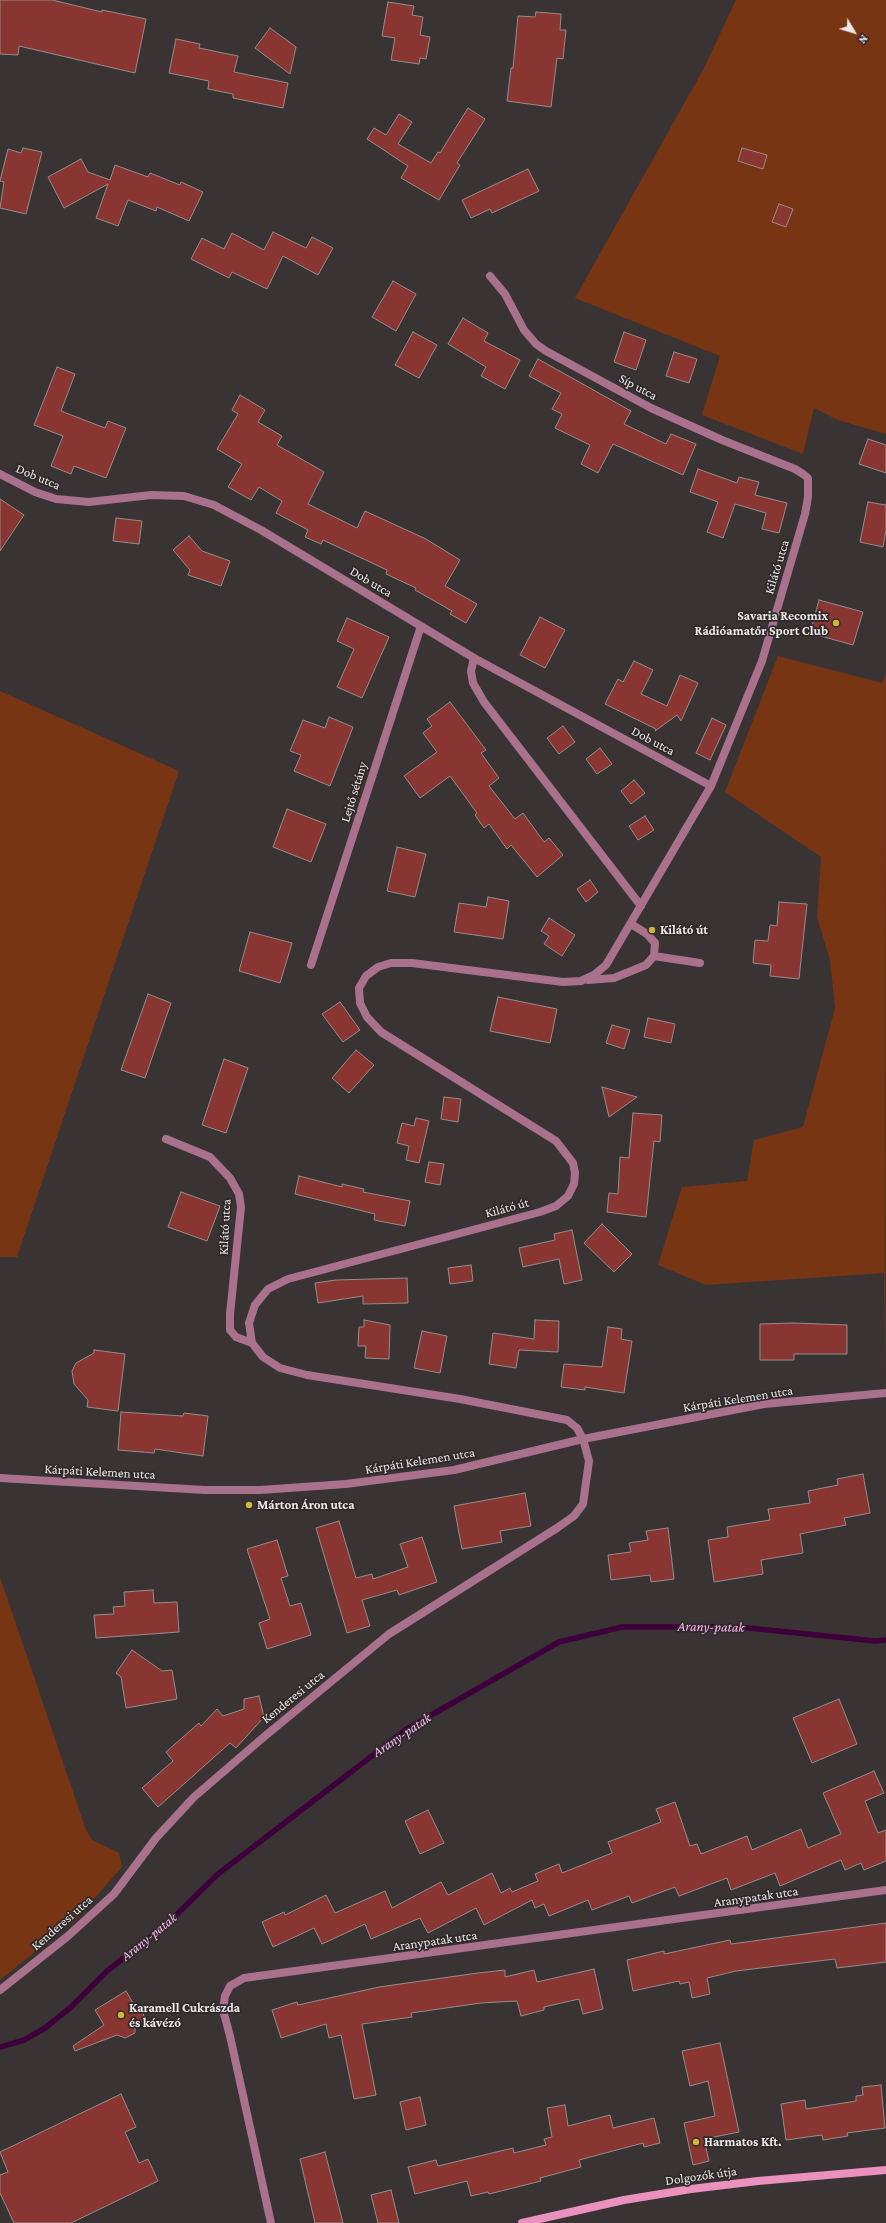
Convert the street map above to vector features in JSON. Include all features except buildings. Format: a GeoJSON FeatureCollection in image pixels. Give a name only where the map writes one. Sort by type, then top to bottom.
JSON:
{"type":"FeatureCollection","features":[{"type":"Feature","properties":{"kind":"main road","name":"Dolgozók útja"},"geometry":{"type":"LineString","coordinates":[[522,2223],[624,2200],[691,2189],[758,2180],[886,2170]]}},
{"type":"Feature","properties":{"kind":"street","name":"Síp utca"},"geometry":{"type":"LineString","coordinates":[[490,276],[505,294],[524,330],[536,344],[546,351],[651,408],[722,440],[796,469],[808,478]]}},
{"type":"Feature","properties":{"kind":"street","name":"Dob utca"},"geometry":{"type":"LineString","coordinates":[[0,474],[35,492],[56,499],[89,502],[151,495],[184,496],[214,505],[261,530],[474,658],[711,786]]}},
{"type":"Feature","properties":{"kind":"street","name":"Kilátó utca"},"geometry":{"type":"LineString","coordinates":[[762,661],[805,514],[808,497],[808,478]]}},
{"type":"Feature","properties":{"kind":"street","name":"Lejtő sétány"},"geometry":{"type":"LineString","coordinates":[[311,965],[421,626]]}},
{"type":"Feature","properties":{"kind":"street"},"geometry":{"type":"LineString","coordinates":[[474,658],[471,671],[473,683],[484,702],[641,906]]}},
{"type":"Feature","properties":{"kind":"street","name":"Kilátó út"},"geometry":{"type":"LineString","coordinates":[[252,1343],[249,1323],[254,1305],[268,1289],[288,1279],[540,1212],[556,1206],[568,1196],[574,1184],[575,1173],[573,1163],[556,1141],[381,1032],[366,1017],[360,1003],[359,988],[366,976],[378,967],[384,965],[412,963],[563,982],[581,981],[594,975],[606,965],[711,786],[762,661]]}},
{"type":"Feature","properties":{"kind":"street"},"geometry":{"type":"LineString","coordinates":[[581,981],[614,978],[646,966],[654,956],[655,943],[647,934],[631,924]]}},
{"type":"Feature","properties":{"kind":"street"},"geometry":{"type":"LineString","coordinates":[[654,956],[700,963]]}},
{"type":"Feature","properties":{"kind":"street","name":"Kilátó utca"},"geometry":{"type":"LineString","coordinates":[[166,1139],[210,1157],[230,1178],[239,1194],[241,1207],[230,1314],[230,1330],[236,1337],[252,1343]]}},
{"type":"Feature","properties":{"kind":"street"},"geometry":{"type":"LineString","coordinates":[[252,1343],[263,1357],[280,1368],[307,1375],[460,1399],[567,1420],[577,1428],[583,1438]]}},
{"type":"Feature","properties":{"kind":"street","name":"Kárpáti Kelemen utca"},"geometry":{"type":"LineString","coordinates":[[0,1478],[205,1490],[268,1490],[402,1478],[454,1470],[583,1438],[764,1404],[886,1393]]}},
{"type":"Feature","properties":{"kind":"street","name":"Kenderesi utca"},"geometry":{"type":"LineString","coordinates":[[0,1990],[68,1936],[114,1894],[156,1838],[194,1797],[271,1731],[389,1634],[574,1516],[583,1504],[589,1461],[583,1438]]}},
{"type":"Feature","properties":{"kind":"street","name":"Aranypatak utca"},"geometry":{"type":"LineString","coordinates":[[271,2223],[223,2010],[225,1996],[230,1986],[244,1978],[886,1890]]}},
{"type":"Feature","properties":{"kind":"shaded area"},"geometry":{"type":"Polygon","coordinates":[[[736,0],[886,0],[886,434],[838,420],[814,408],[803,454],[702,415],[720,356],[575,298],[703,70],[736,0]]]}},
{"type":"Feature","properties":{"kind":"shaded area"},"geometry":{"type":"Polygon","coordinates":[[[778,656],[882,683],[886,674],[885,1384],[884,1273],[706,1285],[658,1265],[682,1187],[747,1181],[754,1140],[803,1127],[835,1008],[830,960],[817,917],[821,857],[725,792],[778,656]]]}},
{"type":"Feature","properties":{"kind":"shaded area"},"geometry":{"type":"Polygon","coordinates":[[[0,691],[179,771],[17,1257],[0,1257],[0,691]]]}},
{"type":"Feature","properties":{"kind":"shaded area"},"geometry":{"type":"Polygon","coordinates":[[[0,1577],[86,1830],[92,1840],[119,1853],[122,1867],[76,1919],[0,1980],[0,1577]]]}},
{"type":"Feature","properties":{"kind":"waterway","name":"Arany-patak"},"geometry":{"type":"LineString","coordinates":[[0,2047],[24,2040],[45,2028],[71,2007],[107,1971],[166,1925],[218,1874],[407,1729],[559,1642],[622,1627],[739,1627],[875,1641],[886,1640]]}},
{"type":"Feature","properties":{"kind":"place","name":"Savaria Recomix Rádióamatőr Sport Club"},"geometry":{"type":"Point","coordinates":[836,623]}},
{"type":"Feature","properties":{"kind":"place","name":"Kilátó út"},"geometry":{"type":"Point","coordinates":[652,930]}},
{"type":"Feature","properties":{"kind":"place","name":"Márton Áron utca"},"geometry":{"type":"Point","coordinates":[249,1505]}},
{"type":"Feature","properties":{"kind":"place","name":"Karamell Cukrászda és kávézó"},"geometry":{"type":"Point","coordinates":[121,2015]}},
{"type":"Feature","properties":{"kind":"place","name":"Harmatos Kft."},"geometry":{"type":"Point","coordinates":[696,2142]}}]}
